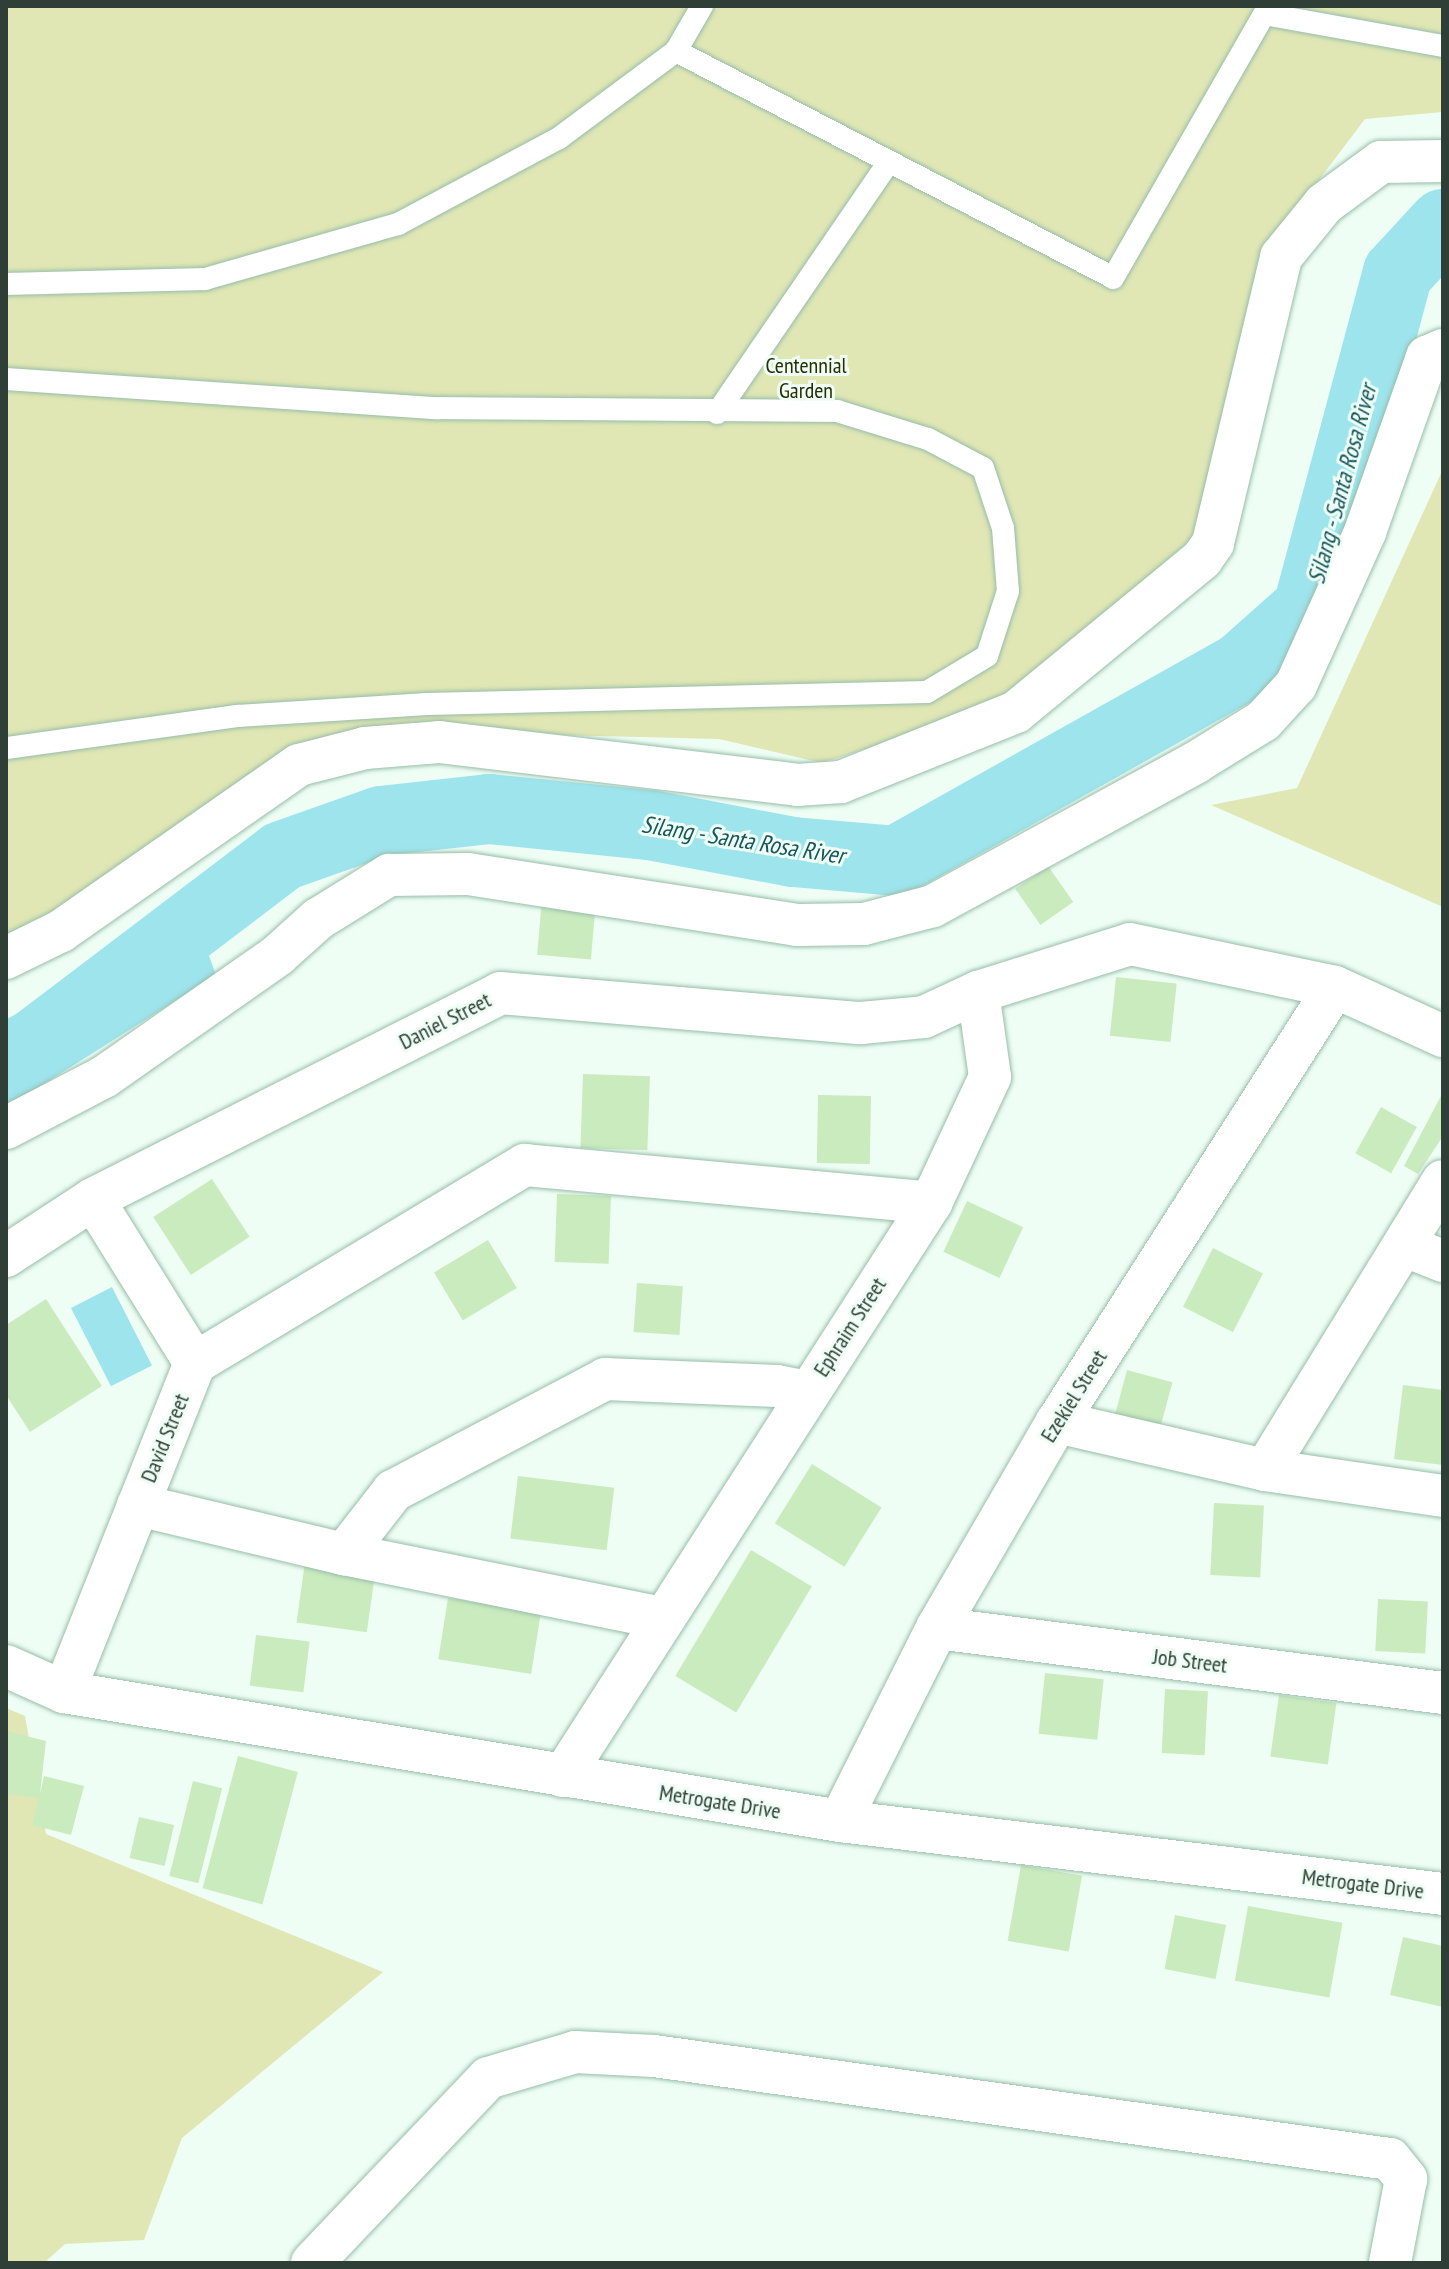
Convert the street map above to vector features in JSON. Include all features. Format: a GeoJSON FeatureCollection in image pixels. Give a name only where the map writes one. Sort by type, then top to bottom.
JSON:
{"type":"FeatureCollection","features":[{"type":"Feature","properties":{"kind":"street"},"geometry":{"type":"LineString","coordinates":[[6,958],[61,931],[299,765],[365,748],[439,742],[797,785],[841,782],[1016,712],[1202,559],[1213,543],[1281,257],[1324,204],[1381,162],[1443,161]]}},
{"type":"Feature","properties":{"kind":"street"},"geometry":{"type":"LineString","coordinates":[[6,1128],[104,1077],[278,955],[318,919],[389,875],[468,874],[796,925],[864,924],[933,906],[1195,763],[1263,721],[1296,685],[1365,532],[1427,357],[1443,350]]}},
{"type":"Feature","properties":{"kind":"street"},"geometry":{"type":"LineString","coordinates":[[978,992],[1130,944],[1335,987],[1443,1036]]}},
{"type":"Feature","properties":{"kind":"street","name":"Ezekiel Street"},"geometry":{"type":"LineString","coordinates":[[840,1821],[937,1628],[1057,1422],[1335,987]]}},
{"type":"Feature","properties":{"kind":"street","name":"Daniel Street"},"geometry":{"type":"LineString","coordinates":[[6,1256],[93,1199],[500,993],[861,1023],[924,1017],[978,992]]}},
{"type":"Feature","properties":{"kind":"street","name":"Ephraim Street"},"geometry":{"type":"LineString","coordinates":[[563,1776],[931,1203],[990,1077],[978,992]]}},
{"type":"Feature","properties":{"kind":"street"},"geometry":{"type":"LineString","coordinates":[[93,1199],[195,1363],[525,1165],[931,1203]]}},
{"type":"Feature","properties":{"kind":"street"},"geometry":{"type":"LineString","coordinates":[[1265,1470],[1443,1181]]}},
{"type":"Feature","properties":{"kind":"street"},"geometry":{"type":"LineString","coordinates":[[1405,1246],[1443,1261]]}},
{"type":"Feature","properties":{"kind":"street","name":"David Street"},"geometry":{"type":"LineString","coordinates":[[64,1692],[195,1363]]}},
{"type":"Feature","properties":{"kind":"street"},"geometry":{"type":"LineString","coordinates":[[344,1554],[393,1491],[605,1379],[807,1392]]}},
{"type":"Feature","properties":{"kind":"street"},"geometry":{"type":"LineString","coordinates":[[1057,1422],[1265,1470],[1443,1496]]}},
{"type":"Feature","properties":{"kind":"street"},"geometry":{"type":"LineString","coordinates":[[138,1505],[344,1554],[662,1618]]}},
{"type":"Feature","properties":{"kind":"street","name":"Job Street"},"geometry":{"type":"LineString","coordinates":[[937,1628],[1443,1693]]}},
{"type":"Feature","properties":{"kind":"street","name":"Metrogate Drive"},"geometry":{"type":"LineString","coordinates":[[6,1666],[64,1692],[840,1821],[1443,1894]]}},
{"type":"Feature","properties":{"kind":"street"},"geometry":{"type":"LineString","coordinates":[[312,2263],[488,2078],[575,2052],[654,2056],[1390,2159],[1406,2179],[1390,2263]]}},
{"type":"Feature","properties":{"kind":"lane"},"geometry":{"type":"LineString","coordinates":[[6,284],[205,279],[398,224],[559,138],[676,51],[702,6]]}},
{"type":"Feature","properties":{"kind":"lane"},"geometry":{"type":"LineString","coordinates":[[676,51],[1113,278],[1267,10],[1443,46]]}},
{"type":"Feature","properties":{"kind":"lane"},"geometry":{"type":"LineString","coordinates":[[717,413],[889,162]]}},
{"type":"Feature","properties":{"kind":"lane"},"geometry":{"type":"LineString","coordinates":[[6,379],[436,408],[717,413],[837,411],[928,439],[983,468],[1003,528],[1008,591],[987,656],[927,692],[427,704],[237,716],[6,748]]}},
{"type":"Feature","properties":{"kind":"green space","name":"Centennial Garden"},"geometry":{"type":"Polygon","coordinates":[[[6,6],[1443,6],[1443,112],[1365,119],[1266,250],[1201,530],[1008,703],[822,763],[719,739],[436,732],[296,759],[6,969],[6,6]]]}},
{"type":"Feature","properties":{"kind":"green space"},"geometry":{"type":"Polygon","coordinates":[[[1443,469],[1443,907],[1211,805],[1297,788],[1443,469]]]}},
{"type":"Feature","properties":{"kind":"green space"},"geometry":{"type":"Polygon","coordinates":[[[6,1708],[25,1716],[46,1834],[383,1972],[182,2138],[144,2240],[65,2244],[44,2263],[6,2263],[6,1708]]]}},
{"type":"Feature","properties":{"kind":"water"},"geometry":{"type":"Polygon","coordinates":[[[194,914],[216,975],[6,1108],[6,1023],[194,914]]]}},
{"type":"Feature","properties":{"kind":"water"},"geometry":{"type":"Polygon","coordinates":[[[112,1287],[152,1365],[111,1386],[71,1308],[112,1287]]]}},
{"type":"Feature","properties":{"kind":"building"},"geometry":{"type":"Polygon","coordinates":[[[1048,866],[1073,902],[1040,925],[1015,889],[1048,866]]]}},
{"type":"Feature","properties":{"kind":"building"},"geometry":{"type":"Polygon","coordinates":[[[542,899],[596,904],[591,959],[537,955],[542,899]]]}},
{"type":"Feature","properties":{"kind":"building"},"geometry":{"type":"Polygon","coordinates":[[[1116,977],[1177,983],[1170,1042],[1110,1036],[1116,977]]]}},
{"type":"Feature","properties":{"kind":"building"},"geometry":{"type":"Polygon","coordinates":[[[583,1074],[650,1076],[647,1150],[580,1148],[583,1074]]]}},
{"type":"Feature","properties":{"kind":"building"},"geometry":{"type":"Polygon","coordinates":[[[1443,1092],[1443,1136],[1418,1174],[1404,1166],[1443,1092]]]}},
{"type":"Feature","properties":{"kind":"building"},"geometry":{"type":"Polygon","coordinates":[[[818,1095],[871,1096],[870,1164],[817,1163],[818,1095]]]}},
{"type":"Feature","properties":{"kind":"building"},"geometry":{"type":"Polygon","coordinates":[[[1381,1107],[1417,1127],[1391,1173],[1355,1153],[1381,1107]]]}},
{"type":"Feature","properties":{"kind":"building"},"geometry":{"type":"Polygon","coordinates":[[[212,1179],[250,1237],[191,1275],[153,1217],[212,1179]]]}},
{"type":"Feature","properties":{"kind":"building"},"geometry":{"type":"Polygon","coordinates":[[[557,1194],[611,1196],[609,1264],[555,1262],[557,1194]]]}},
{"type":"Feature","properties":{"kind":"building"},"geometry":{"type":"Polygon","coordinates":[[[967,1201],[1023,1227],[1000,1278],[943,1252],[967,1201]]]}},
{"type":"Feature","properties":{"kind":"building"},"geometry":{"type":"Polygon","coordinates":[[[488,1240],[517,1288],[463,1320],[434,1272],[488,1240]]]}},
{"type":"Feature","properties":{"kind":"building"},"geometry":{"type":"Polygon","coordinates":[[[1213,1248],[1263,1273],[1233,1332],[1183,1307],[1213,1248]]]}},
{"type":"Feature","properties":{"kind":"building"},"geometry":{"type":"Polygon","coordinates":[[[637,1283],[683,1286],[679,1335],[634,1332],[637,1283]]]}},
{"type":"Feature","properties":{"kind":"building"},"geometry":{"type":"Polygon","coordinates":[[[46,1299],[102,1386],[30,1432],[6,1395],[6,1325],[46,1299]]]}},
{"type":"Feature","properties":{"kind":"building"},"geometry":{"type":"Polygon","coordinates":[[[1127,1370],[1172,1382],[1159,1431],[1114,1419],[1127,1370]]]}},
{"type":"Feature","properties":{"kind":"building"},"geometry":{"type":"Polygon","coordinates":[[[1403,1385],[1443,1390],[1443,1465],[1394,1459],[1403,1385]]]}},
{"type":"Feature","properties":{"kind":"building"},"geometry":{"type":"Polygon","coordinates":[[[812,1464],[882,1507],[844,1567],[775,1523],[812,1464]]]}},
{"type":"Feature","properties":{"kind":"building"},"geometry":{"type":"Polygon","coordinates":[[[518,1476],[614,1488],[607,1550],[510,1539],[518,1476]]]}},
{"type":"Feature","properties":{"kind":"building"},"geometry":{"type":"Polygon","coordinates":[[[1214,1503],[1264,1506],[1260,1578],[1210,1575],[1214,1503]]]}},
{"type":"Feature","properties":{"kind":"building"},"geometry":{"type":"Polygon","coordinates":[[[751,1550],[812,1587],[736,1713],[675,1676],[751,1550]]]}},
{"type":"Feature","properties":{"kind":"building"},"geometry":{"type":"Polygon","coordinates":[[[305,1562],[375,1572],[367,1632],[297,1622],[305,1562]]]}},
{"type":"Feature","properties":{"kind":"building"},"geometry":{"type":"Polygon","coordinates":[[[448,1598],[541,1613],[531,1674],[438,1659],[448,1598]]]}},
{"type":"Feature","properties":{"kind":"building"},"geometry":{"type":"Polygon","coordinates":[[[1378,1599],[1428,1602],[1425,1654],[1375,1651],[1378,1599]]]}},
{"type":"Feature","properties":{"kind":"building"},"geometry":{"type":"Polygon","coordinates":[[[256,1635],[310,1642],[303,1692],[250,1686],[256,1635]]]}},
{"type":"Feature","properties":{"kind":"building"},"geometry":{"type":"Polygon","coordinates":[[[1045,1673],[1104,1679],[1097,1740],[1039,1734],[1045,1673]]]}},
{"type":"Feature","properties":{"kind":"building"},"geometry":{"type":"Polygon","coordinates":[[[1165,1689],[1208,1691],[1205,1755],[1162,1753],[1165,1689]]]}},
{"type":"Feature","properties":{"kind":"building"},"geometry":{"type":"Polygon","coordinates":[[[1279,1695],[1336,1703],[1328,1764],[1270,1756],[1279,1695]]]}},
{"type":"Feature","properties":{"kind":"building"},"geometry":{"type":"Polygon","coordinates":[[[6,1731],[46,1741],[40,1794],[44,1776],[84,1786],[71,1835],[32,1825],[39,1798],[6,1794],[6,1731]]]}},
{"type":"Feature","properties":{"kind":"building"},"geometry":{"type":"Polygon","coordinates":[[[238,1756],[298,1772],[262,1904],[203,1888],[238,1756]]]}},
{"type":"Feature","properties":{"kind":"building"},"geometry":{"type":"Polygon","coordinates":[[[193,1781],[222,1788],[198,1883],[169,1876],[193,1781]]]}},
{"type":"Feature","properties":{"kind":"building"},"geometry":{"type":"Polygon","coordinates":[[[139,1817],[174,1825],[165,1866],[130,1858],[139,1817]]]}},
{"type":"Feature","properties":{"kind":"building"},"geometry":{"type":"Polygon","coordinates":[[[1021,1865],[1082,1876],[1069,1952],[1008,1941],[1021,1865]]]}},
{"type":"Feature","properties":{"kind":"building"},"geometry":{"type":"Polygon","coordinates":[[[1248,1906],[1343,1923],[1329,1998],[1235,1981],[1248,1906]]]}},
{"type":"Feature","properties":{"kind":"building"},"geometry":{"type":"Polygon","coordinates":[[[1175,1915],[1226,1925],[1216,1979],[1165,1969],[1175,1915]]]}},
{"type":"Feature","properties":{"kind":"building"},"geometry":{"type":"Polygon","coordinates":[[[1403,1937],[1443,1946],[1443,2007],[1390,1995],[1403,1937]]]}},
{"type":"Feature","properties":{"kind":"waterway","name":"Silang - Santa Rosa River"},"geometry":{"type":"LineString","coordinates":[[6,1059],[36,1043],[282,856],[381,821],[489,809],[650,825],[793,852],[896,861],[1243,666],[1308,608],[1398,273],[1443,224]]}}]}
